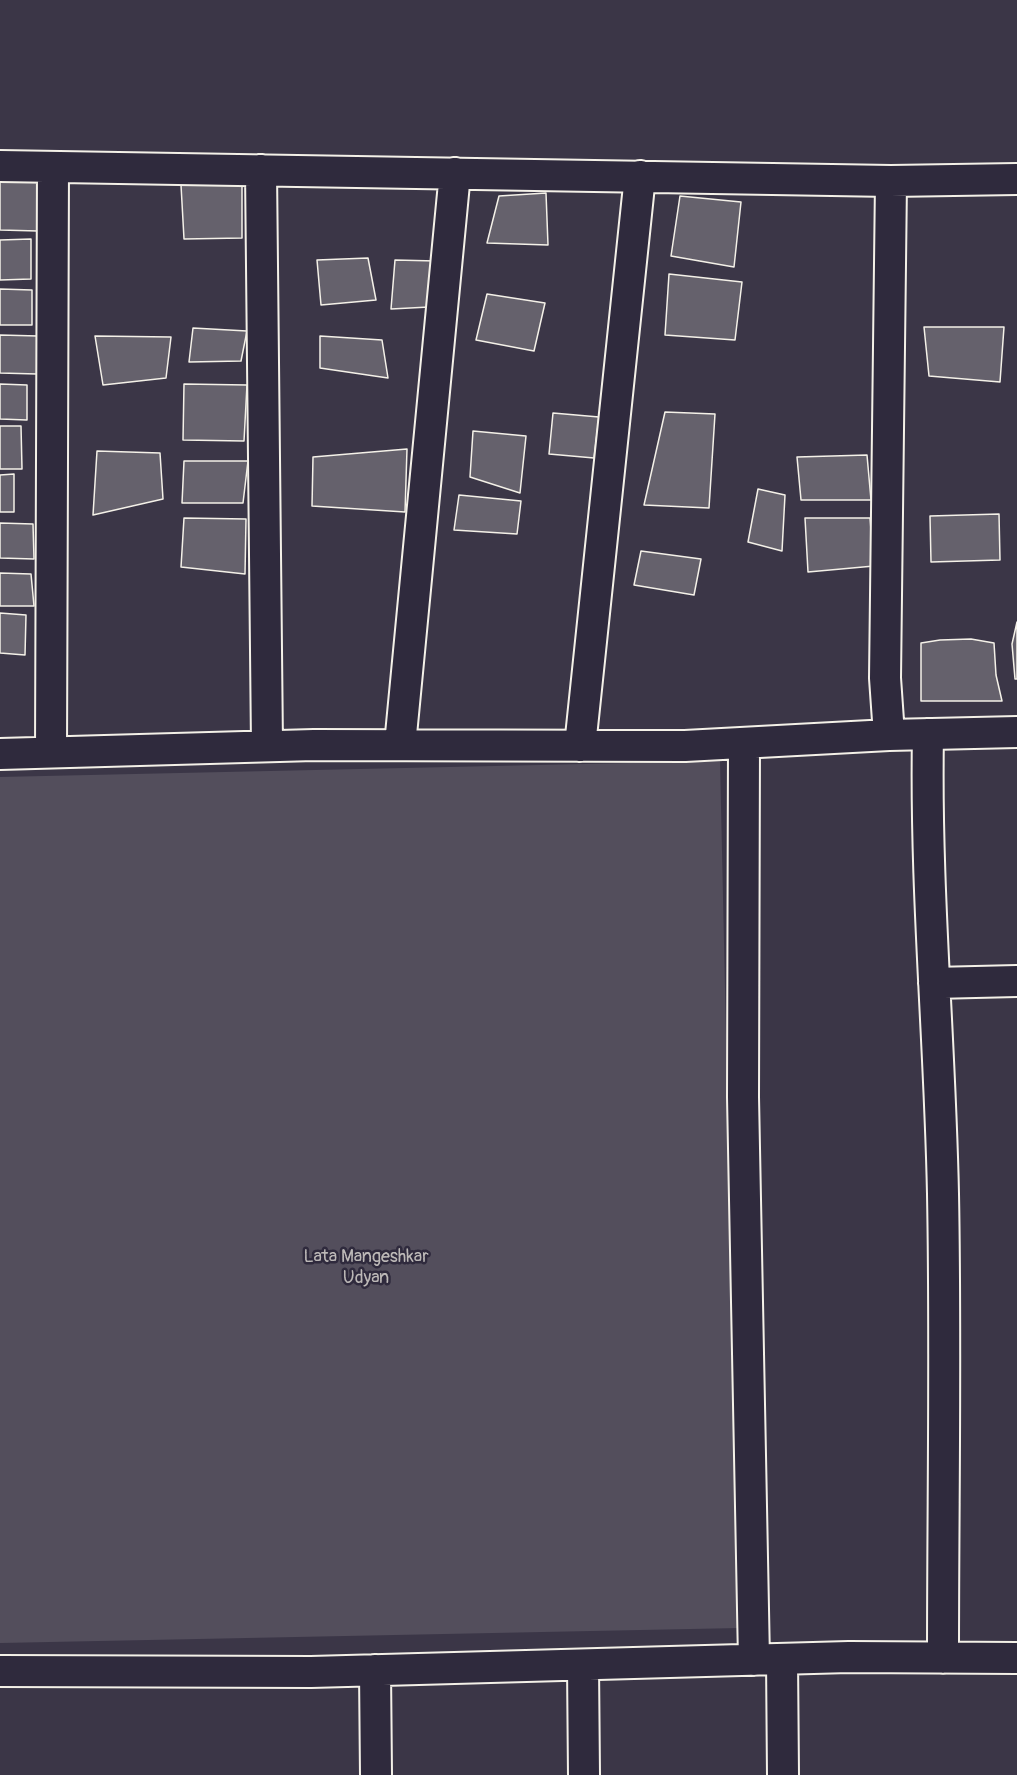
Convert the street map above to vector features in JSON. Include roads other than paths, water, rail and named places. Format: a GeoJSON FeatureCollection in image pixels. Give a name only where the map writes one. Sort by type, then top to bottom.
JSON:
{"type":"FeatureCollection","features":[{"type":"Feature","properties":{"kind":"street"},"geometry":{"type":"LineString","coordinates":[[0,166],[891,181],[1017,179]]}},
{"type":"Feature","properties":{"kind":"street"},"geometry":{"type":"LineString","coordinates":[[51,752],[53,166]]}},
{"type":"Feature","properties":{"kind":"street"},"geometry":{"type":"LineString","coordinates":[[261,170],[267,746]]}},
{"type":"Feature","properties":{"kind":"street"},"geometry":{"type":"LineString","coordinates":[[400,745],[455,173]]}},
{"type":"Feature","properties":{"kind":"street"},"geometry":{"type":"LineString","coordinates":[[580,746],[640,176]]}},
{"type":"Feature","properties":{"kind":"street"},"geometry":{"type":"LineString","coordinates":[[890,735],[885,678],[891,181]]}},
{"type":"Feature","properties":{"kind":"street"},"geometry":{"type":"LineString","coordinates":[[0,754],[267,746],[685,746],[890,735],[1017,732]]}},
{"type":"Feature","properties":{"kind":"street"},"geometry":{"type":"LineString","coordinates":[[928,734],[927,778],[943,1193],[943,1658]]}},
{"type":"Feature","properties":{"kind":"street"},"geometry":{"type":"LineString","coordinates":[[744,743],[743,1097],[768,1660],[783,1775]]}},
{"type":"Feature","properties":{"kind":"street"},"geometry":{"type":"LineString","coordinates":[[934,983],[1017,981]]}},
{"type":"Feature","properties":{"kind":"street"},"geometry":{"type":"LineString","coordinates":[[0,1671],[375,1670],[768,1660],[1017,1658]]}},
{"type":"Feature","properties":{"kind":"street"},"geometry":{"type":"LineString","coordinates":[[583,1665],[584,1775]]}},
{"type":"Feature","properties":{"kind":"street"},"geometry":{"type":"LineString","coordinates":[[375,1670],[376,1775]]}},
{"type":"Feature","properties":{"kind":"park label","name":"Lata Mangeshkar Udyan"},"geometry":{"type":"Point","coordinates":[366,1267]}}]}
